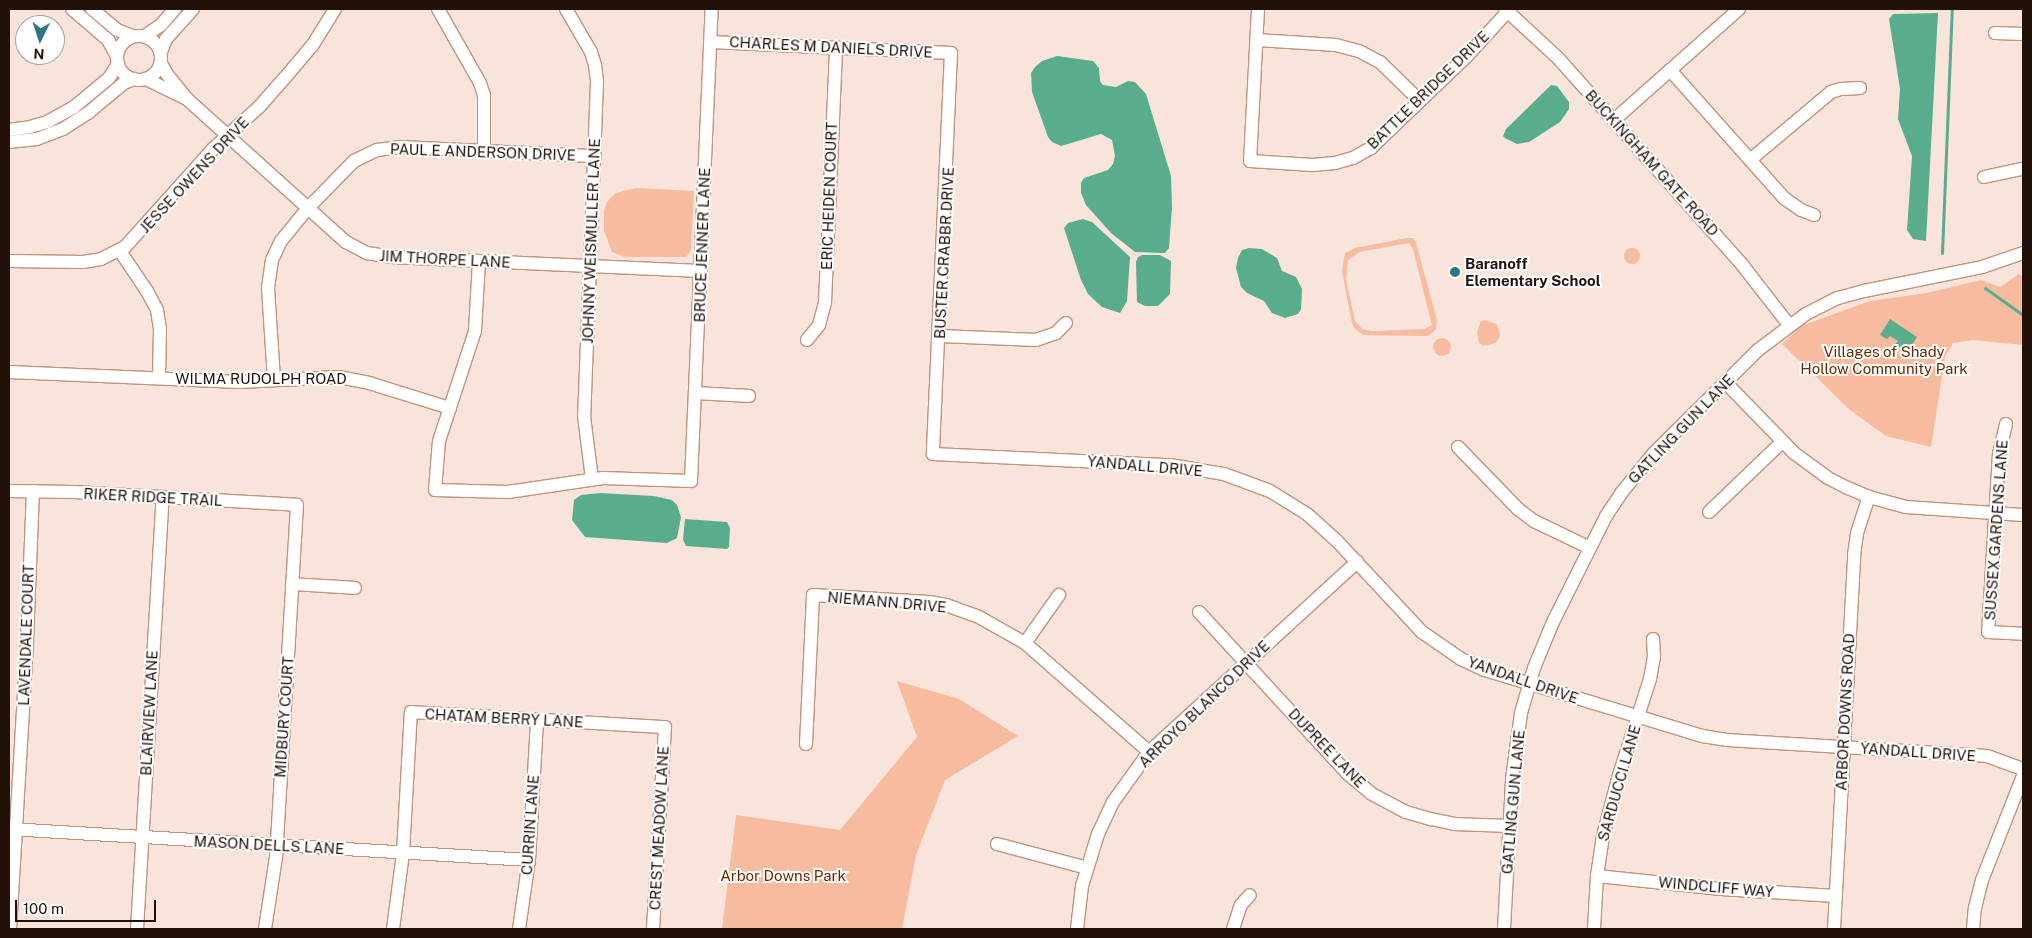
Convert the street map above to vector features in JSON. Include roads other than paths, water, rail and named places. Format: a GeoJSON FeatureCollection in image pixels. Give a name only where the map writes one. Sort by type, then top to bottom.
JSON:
{"type":"FeatureCollection","features":[{"type":"Feature","properties":{"kind":"street"},"geometry":{"type":"LineString","coordinates":[[72,9],[108,40],[124,74],[140,79]]}},
{"type":"Feature","properties":{"kind":"street"},"geometry":{"type":"LineString","coordinates":[[92,9],[117,30],[155,42],[161,57]]}},
{"type":"Feature","properties":{"kind":"street"},"geometry":{"type":"LineString","coordinates":[[9,130],[38,125],[74,107],[110,78],[121,45],[161,25],[175,9]]}},
{"type":"Feature","properties":{"kind":"street"},"geometry":{"type":"LineString","coordinates":[[9,142],[37,139],[63,128],[88,114],[124,83],[156,73],[166,39],[193,9]]}},
{"type":"Feature","properties":{"kind":"street","name":"JESSE OWENS DRIVE"},"geometry":{"type":"LineString","coordinates":[[9,261],[83,262],[101,259],[120,251],[139,234],[228,135],[259,107],[302,59],[335,9]]}},
{"type":"Feature","properties":{"kind":"street"},"geometry":{"type":"LineString","coordinates":[[438,9],[480,84],[484,95],[484,151]]}},
{"type":"Feature","properties":{"kind":"street","name":"JOHNNY WEISMULLER LANE"},"geometry":{"type":"LineString","coordinates":[[566,9],[596,65],[595,156],[584,416],[592,480]]}},
{"type":"Feature","properties":{"kind":"street","name":"BRUCE JENNER LANE"},"geometry":{"type":"LineString","coordinates":[[592,480],[614,477],[691,481],[712,9]]}},
{"type":"Feature","properties":{"kind":"street"},"geometry":{"type":"LineString","coordinates":[[1258,9],[1257,40],[1336,45],[1359,51],[1380,62],[1420,100]]}},
{"type":"Feature","properties":{"kind":"street"},"geometry":{"type":"LineString","coordinates":[[1614,120],[1740,9]]}},
{"type":"Feature","properties":{"kind":"street","name":"BATTLE BRIDGE DRIVE"},"geometry":{"type":"LineString","coordinates":[[1257,40],[1250,162],[1324,165],[1354,158],[1384,138],[1420,100],[1467,56],[1507,10]]}},
{"type":"Feature","properties":{"kind":"street","name":"BUCKINGHAM GATE ROAD"},"geometry":{"type":"LineString","coordinates":[[1507,10],[1558,58],[1614,120],[1740,262],[1789,325]]}},
{"type":"Feature","properties":{"kind":"street"},"geometry":{"type":"LineString","coordinates":[[1995,33],[2023,34]]}},
{"type":"Feature","properties":{"kind":"street","name":"CHARLES M DANIELS DRIVE"},"geometry":{"type":"LineString","coordinates":[[711,42],[951,53]]}},
{"type":"Feature","properties":{"kind":"street","name":"ERIC HEIDEN COURT"},"geometry":{"type":"LineString","coordinates":[[807,340],[819,325],[825,303],[836,47]]}},
{"type":"Feature","properties":{"kind":"street","name":"BUSTER CRABBR DRIVE"},"geometry":{"type":"LineString","coordinates":[[934,454],[951,53]]}},
{"type":"Feature","properties":{"kind":"street","name":"JIM THORPE LANE"},"geometry":{"type":"LineString","coordinates":[[161,57],[166,73],[187,99],[346,242],[367,253],[391,257],[701,271]]}},
{"type":"Feature","properties":{"kind":"street"},"geometry":{"type":"LineString","coordinates":[[1670,70],[1790,204],[1814,215]]}},
{"type":"Feature","properties":{"kind":"street","name":"JIM THORPE LANE"},"geometry":{"type":"LineString","coordinates":[[140,79],[187,99]]}},
{"type":"Feature","properties":{"kind":"street"},"geometry":{"type":"LineString","coordinates":[[1750,160],[1831,92],[1841,89],[1860,88]]}},
{"type":"Feature","properties":{"kind":"street","name":"PAUL E ANDERSON DRIVE"},"geometry":{"type":"LineString","coordinates":[[274,380],[268,288],[272,260],[282,241],[308,208],[345,168],[363,156],[377,150],[402,147],[595,156]]}},
{"type":"Feature","properties":{"kind":"street"},"geometry":{"type":"LineString","coordinates":[[1984,176],[2023,169]]}},
{"type":"Feature","properties":{"kind":"street"},"geometry":{"type":"LineString","coordinates":[[120,251],[147,291],[157,310],[160,329],[159,378]]}},
{"type":"Feature","properties":{"kind":"street","name":"GATLING GUN LANE"},"geometry":{"type":"LineString","coordinates":[[1504,929],[1516,738],[1529,684],[1553,622],[1606,516],[1636,473],[1758,350],[1806,314],[1838,298],[1982,267],[2023,253]]}},
{"type":"Feature","properties":{"kind":"street"},"geometry":{"type":"LineString","coordinates":[[479,261],[474,331],[437,452],[435,490],[508,492],[592,480]]}},
{"type":"Feature","properties":{"kind":"street"},"geometry":{"type":"LineString","coordinates":[[940,336],[1036,340],[1056,333],[1066,323]]}},
{"type":"Feature","properties":{"kind":"street","name":"WILMA RUDOLPH ROAD"},"geometry":{"type":"LineString","coordinates":[[9,372],[240,382],[321,376],[354,379],[450,408]]}},
{"type":"Feature","properties":{"kind":"street"},"geometry":{"type":"LineString","coordinates":[[1726,383],[1782,442],[1828,478],[1869,497],[1925,510],[2023,515]]}},
{"type":"Feature","properties":{"kind":"street"},"geometry":{"type":"LineString","coordinates":[[696,393],[750,396]]}},
{"type":"Feature","properties":{"kind":"street","name":"SUSSEX GARDENS LANE"},"geometry":{"type":"LineString","coordinates":[[2006,424],[2000,454],[1988,632],[2023,634]]}},
{"type":"Feature","properties":{"kind":"street"},"geometry":{"type":"LineString","coordinates":[[1709,512],[1782,442]]}},
{"type":"Feature","properties":{"kind":"street"},"geometry":{"type":"LineString","coordinates":[[1458,447],[1518,508],[1534,520],[1590,548]]}},
{"type":"Feature","properties":{"kind":"street","name":"YANDALL DRIVE"},"geometry":{"type":"LineString","coordinates":[[934,454],[1170,465],[1224,474],[1270,491],[1307,514],[1324,527],[1416,625],[1461,659],[1485,670],[1702,736],[1727,740],[1987,756],[2023,769]]}},
{"type":"Feature","properties":{"kind":"street","name":"RIKER RIDGE TRAIL"},"geometry":{"type":"LineString","coordinates":[[9,491],[297,505]]}},
{"type":"Feature","properties":{"kind":"street","name":"LAVENDALE COURT"},"geometry":{"type":"LineString","coordinates":[[10,929],[12,830],[32,491]]}},
{"type":"Feature","properties":{"kind":"street","name":"ARBOR DOWNS ROAD"},"geometry":{"type":"LineString","coordinates":[[1834,929],[1842,746],[1854,555],[1858,533],[1869,497]]}},
{"type":"Feature","properties":{"kind":"street","name":"BLAIRVIEW LANE"},"geometry":{"type":"LineString","coordinates":[[137,929],[162,498]]}},
{"type":"Feature","properties":{"kind":"street","name":"MIDBURY COURT"},"geometry":{"type":"LineString","coordinates":[[265,929],[276,845],[297,505]]}},
{"type":"Feature","properties":{"kind":"street","name":"ARROYO BLANCO DRIVE"},"geometry":{"type":"LineString","coordinates":[[1077,929],[1087,868],[1098,834],[1113,802],[1149,752],[1245,662],[1357,562]]}},
{"type":"Feature","properties":{"kind":"street"},"geometry":{"type":"LineString","coordinates":[[292,584],[356,588]]}},
{"type":"Feature","properties":{"kind":"street","name":"NIEMANN DRIVE"},"geometry":{"type":"LineString","coordinates":[[806,744],[813,595],[946,605],[995,625],[1025,643],[1149,752]]}},
{"type":"Feature","properties":{"kind":"street"},"geometry":{"type":"LineString","coordinates":[[1025,643],[1059,596]]}},
{"type":"Feature","properties":{"kind":"street","name":"DUPREE LANE"},"geometry":{"type":"LineString","coordinates":[[1199,612],[1348,774],[1388,804],[1406,812],[1454,824],[1510,826]]}},
{"type":"Feature","properties":{"kind":"street","name":"SARDUCCI LANE"},"geometry":{"type":"LineString","coordinates":[[1594,929],[1597,876],[1608,814],[1653,667],[1653,640]]}},
{"type":"Feature","properties":{"kind":"street","name":"CHATAM BERRY LANE"},"geometry":{"type":"LineString","coordinates":[[393,929],[403,852],[411,712],[665,727]]}},
{"type":"Feature","properties":{"kind":"street","name":"CURRIN LANE"},"geometry":{"type":"LineString","coordinates":[[520,929],[529,860],[537,720]]}},
{"type":"Feature","properties":{"kind":"street","name":"CREST MEADOW LANE"},"geometry":{"type":"LineString","coordinates":[[653,929],[665,727]]}},
{"type":"Feature","properties":{"kind":"street"},"geometry":{"type":"LineString","coordinates":[[1973,929],[1975,908],[1982,880],[2023,776]]}},
{"type":"Feature","properties":{"kind":"street","name":"MASON DELLS LANE"},"geometry":{"type":"LineString","coordinates":[[12,830],[529,860]]}},
{"type":"Feature","properties":{"kind":"street"},"geometry":{"type":"LineString","coordinates":[[997,844],[1087,868]]}},
{"type":"Feature","properties":{"kind":"street","name":"WINDCLIFF WAY"},"geometry":{"type":"LineString","coordinates":[[1597,876],[1721,889],[1836,896]]}},
{"type":"Feature","properties":{"kind":"street"},"geometry":{"type":"LineString","coordinates":[[1233,929],[1241,905],[1250,895]]}},
{"type":"Feature","properties":{"kind":"waterway"},"geometry":{"type":"LineString","coordinates":[[1942,253],[1952,9]]}},
{"type":"Feature","properties":{"kind":"waterway"},"geometry":{"type":"LineString","coordinates":[[1985,288],[2023,315]]}},
{"type":"Feature","properties":{"kind":"place","name":"Baranoff Elementary School"},"geometry":{"type":"Point","coordinates":[1455,272]}},
{"type":"Feature","properties":{"kind":"park label","name":"Villages of Shady Hollow Community Park"},"geometry":{"type":"Point","coordinates":[1884,360]}},
{"type":"Feature","properties":{"kind":"park label","name":"Arbor Downs Park"},"geometry":{"type":"Point","coordinates":[783,876]}}]}
